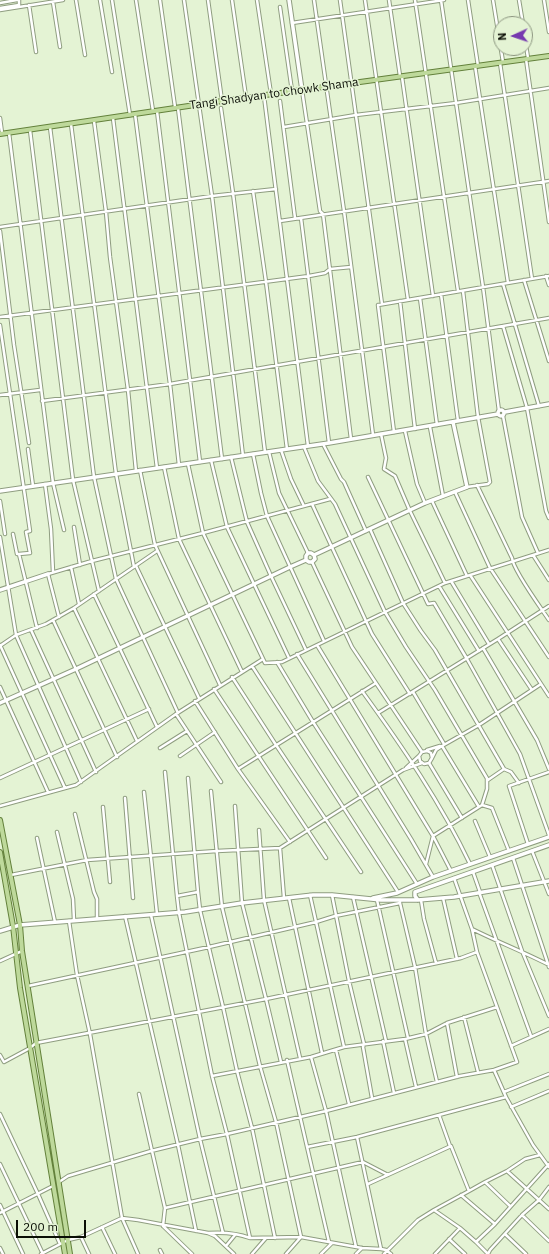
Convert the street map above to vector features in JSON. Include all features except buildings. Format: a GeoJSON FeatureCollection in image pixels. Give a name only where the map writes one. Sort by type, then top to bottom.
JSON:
{"type":"FeatureCollection","features":[{"type":"Feature","properties":{"kind":"main road"},"geometry":{"type":"LineString","coordinates":[[289,0],[302,90]]}},
{"type":"Feature","properties":{"kind":"main road","name":"Tangi Shadyan to Chowk Shama"},"geometry":{"type":"LineString","coordinates":[[1,134],[200,104],[549,56]]}},
{"type":"Feature","properties":{"kind":"main road"},"geometry":{"type":"LineString","coordinates":[[0,491],[394,433],[437,426],[499,412],[502,410],[504,414],[549,404]]}},
{"type":"Feature","properties":{"kind":"main road"},"geometry":{"type":"LineString","coordinates":[[306,560],[308,553],[314,555],[425,503],[467,487],[455,422]]}},
{"type":"Feature","properties":{"kind":"main road"},"geometry":{"type":"LineString","coordinates":[[0,703],[76,669],[290,567],[306,560],[312,562],[315,559],[314,555]]}},
{"type":"Feature","properties":{"kind":"main road"},"geometry":{"type":"LineString","coordinates":[[0,590],[48,574]]}},
{"type":"Feature","properties":{"kind":"main road"},"geometry":{"type":"LineString","coordinates":[[0,820],[20,925],[27,986],[70,1254]]}},
{"type":"Feature","properties":{"kind":"main road"},"geometry":{"type":"LineString","coordinates":[[369,899],[398,892],[433,877],[549,836]]}},
{"type":"Feature","properties":{"kind":"main road"},"geometry":{"type":"LineString","coordinates":[[419,900],[414,896],[415,892],[549,845]]}},
{"type":"Feature","properties":{"kind":"main road"},"geometry":{"type":"LineString","coordinates":[[0,852],[13,926],[20,988],[53,1186],[61,1244],[65,1254]]}},
{"type":"Feature","properties":{"kind":"main road"},"geometry":{"type":"LineString","coordinates":[[0,930],[20,925],[200,910],[264,900],[310,895],[332,895],[400,902],[460,896],[547,881]]}},
{"type":"Feature","properties":{"kind":"street"},"geometry":{"type":"LineString","coordinates":[[0,9],[63,0]]}},
{"type":"Feature","properties":{"kind":"street"},"geometry":{"type":"LineString","coordinates":[[76,0],[85,55]]}},
{"type":"Feature","properties":{"kind":"street"},"geometry":{"type":"LineString","coordinates":[[100,0],[112,72]]}},
{"type":"Feature","properties":{"kind":"street"},"geometry":{"type":"LineString","coordinates":[[112,0],[146,206],[170,384],[178,465]]}},
{"type":"Feature","properties":{"kind":"street"},"geometry":{"type":"LineString","coordinates":[[136,0],[155,111],[168,203],[200,462]]}},
{"type":"Feature","properties":{"kind":"street"},"geometry":{"type":"LineString","coordinates":[[160,0],[190,200],[222,459]]}},
{"type":"Feature","properties":{"kind":"street"},"geometry":{"type":"LineString","coordinates":[[184,0],[200,104],[244,456]]}},
{"type":"Feature","properties":{"kind":"street"},"geometry":{"type":"LineString","coordinates":[[208,0],[222,101]]}},
{"type":"Feature","properties":{"kind":"street"},"geometry":{"type":"LineString","coordinates":[[232,0],[246,98]]}},
{"type":"Feature","properties":{"kind":"street"},"geometry":{"type":"LineString","coordinates":[[257,0],[272,94]]}},
{"type":"Feature","properties":{"kind":"street"},"geometry":{"type":"LineString","coordinates":[[314,0],[344,211],[373,435]]}},
{"type":"Feature","properties":{"kind":"street"},"geometry":{"type":"LineString","coordinates":[[340,0],[382,304]]}},
{"type":"Feature","properties":{"kind":"street"},"geometry":{"type":"LineString","coordinates":[[365,0],[408,300]]}},
{"type":"Feature","properties":{"kind":"street"},"geometry":{"type":"LineString","coordinates":[[390,0],[407,108],[433,296]]}},
{"type":"Feature","properties":{"kind":"street"},"geometry":{"type":"LineString","coordinates":[[415,0],[458,291]]}},
{"type":"Feature","properties":{"kind":"street"},"geometry":{"type":"LineString","coordinates":[[441,0],[484,287],[499,412]]}},
{"type":"Feature","properties":{"kind":"street"},"geometry":{"type":"LineString","coordinates":[[292,23],[444,0]]}},
{"type":"Feature","properties":{"kind":"street"},"geometry":{"type":"LineString","coordinates":[[468,0],[480,100],[508,283]]}},
{"type":"Feature","properties":{"kind":"street"},"geometry":{"type":"LineString","coordinates":[[493,0],[532,279]]}},
{"type":"Feature","properties":{"kind":"street"},"geometry":{"type":"LineString","coordinates":[[519,0],[522,16]]}},
{"type":"Feature","properties":{"kind":"street"},"geometry":{"type":"LineString","coordinates":[[544,0],[549,32]]}},
{"type":"Feature","properties":{"kind":"street"},"geometry":{"type":"LineString","coordinates":[[0,3],[18,1],[27,5]]}},
{"type":"Feature","properties":{"kind":"street"},"geometry":{"type":"LineString","coordinates":[[0,9],[19,5],[18,1]]}},
{"type":"Feature","properties":{"kind":"street"},"geometry":{"type":"LineString","coordinates":[[53,2],[60,47]]}},
{"type":"Feature","properties":{"kind":"street"},"geometry":{"type":"LineString","coordinates":[[27,5],[36,52]]}},
{"type":"Feature","properties":{"kind":"street"},"geometry":{"type":"LineString","coordinates":[[280,6],[292,91]]}},
{"type":"Feature","properties":{"kind":"street"},"geometry":{"type":"LineString","coordinates":[[527,56],[530,90],[549,222]]}},
{"type":"Feature","properties":{"kind":"street"},"geometry":{"type":"LineString","coordinates":[[284,127],[356,115],[480,100],[505,94],[549,88]]}},
{"type":"Feature","properties":{"kind":"street"},"geometry":{"type":"LineString","coordinates":[[302,90],[320,211],[323,214],[351,439]]}},
{"type":"Feature","properties":{"kind":"street"},"geometry":{"type":"LineString","coordinates":[[264,95],[306,446],[318,481],[335,504],[385,612],[406,647],[435,690],[488,779],[487,789],[481,806],[433,836],[426,864]]}},
{"type":"Feature","properties":{"kind":"street"},"geometry":{"type":"LineString","coordinates":[[280,101],[295,218]]}},
{"type":"Feature","properties":{"kind":"street"},"geometry":{"type":"LineString","coordinates":[[221,108],[267,452],[279,493],[308,553]]}},
{"type":"Feature","properties":{"kind":"street"},"geometry":{"type":"LineString","coordinates":[[113,117],[157,468]]}},
{"type":"Feature","properties":{"kind":"street"},"geometry":{"type":"LineString","coordinates":[[0,118],[1,134]]}},
{"type":"Feature","properties":{"kind":"street"},"geometry":{"type":"LineString","coordinates":[[94,120],[138,471],[157,551],[220,685]]}},
{"type":"Feature","properties":{"kind":"street"},"geometry":{"type":"LineString","coordinates":[[71,123],[116,474],[131,551],[135,566],[199,698]]}},
{"type":"Feature","properties":{"kind":"street"},"geometry":{"type":"LineString","coordinates":[[50,126],[94,477],[116,579],[177,713],[187,731],[221,782]]}},
{"type":"Feature","properties":{"kind":"street"},"geometry":{"type":"LineString","coordinates":[[30,129],[74,480],[99,591]]}},
{"type":"Feature","properties":{"kind":"street"},"geometry":{"type":"LineString","coordinates":[[9,132],[40,390],[53,483],[64,530]]}},
{"type":"Feature","properties":{"kind":"street"},"geometry":{"type":"LineString","coordinates":[[280,221],[549,181]]}},
{"type":"Feature","properties":{"kind":"street"},"geometry":{"type":"LineString","coordinates":[[0,226],[233,193],[276,189]]}},
{"type":"Feature","properties":{"kind":"street"},"geometry":{"type":"LineString","coordinates":[[253,191],[287,449]]}},
{"type":"Feature","properties":{"kind":"street"},"geometry":{"type":"LineString","coordinates":[[301,218],[329,443]]}},
{"type":"Feature","properties":{"kind":"street"},"geometry":{"type":"LineString","coordinates":[[0,231],[29,442]]}},
{"type":"Feature","properties":{"kind":"street"},"geometry":{"type":"LineString","coordinates":[[0,317],[309,276],[325,273],[330,269],[351,267]]}},
{"type":"Feature","properties":{"kind":"street"},"geometry":{"type":"LineString","coordinates":[[394,433],[378,305],[548,276],[549,285]]}},
{"type":"Feature","properties":{"kind":"street"},"geometry":{"type":"LineString","coordinates":[[524,280],[549,361]]}},
{"type":"Feature","properties":{"kind":"street"},"geometry":{"type":"LineString","coordinates":[[504,284],[539,406]]}},
{"type":"Feature","properties":{"kind":"street"},"geometry":{"type":"LineString","coordinates":[[462,291],[478,417],[490,482],[488,484],[467,487]]}},
{"type":"Feature","properties":{"kind":"street"},"geometry":{"type":"LineString","coordinates":[[441,294],[447,337],[455,422]]}},
{"type":"Feature","properties":{"kind":"street"},"geometry":{"type":"LineString","coordinates":[[420,298],[437,426]]}},
{"type":"Feature","properties":{"kind":"street"},"geometry":{"type":"LineString","coordinates":[[400,301],[415,429]]}},
{"type":"Feature","properties":{"kind":"street"},"geometry":{"type":"LineString","coordinates":[[42,401],[190,381],[549,318]]}},
{"type":"Feature","properties":{"kind":"street"},"geometry":{"type":"LineString","coordinates":[[0,325],[30,531],[26,532],[30,553],[20,554]]}},
{"type":"Feature","properties":{"kind":"street"},"geometry":{"type":"LineString","coordinates":[[503,326],[527,408],[546,511],[549,518]]}},
{"type":"Feature","properties":{"kind":"street"},"geometry":{"type":"LineString","coordinates":[[0,395],[40,390]]}},
{"type":"Feature","properties":{"kind":"street"},"geometry":{"type":"LineString","coordinates":[[504,414],[522,517],[538,553]]}},
{"type":"Feature","properties":{"kind":"street"},"geometry":{"type":"LineString","coordinates":[[430,427],[443,496]]}},
{"type":"Feature","properties":{"kind":"street"},"geometry":{"type":"LineString","coordinates":[[405,431],[417,484],[425,503]]}},
{"type":"Feature","properties":{"kind":"street"},"geometry":{"type":"LineString","coordinates":[[381,434],[386,458],[384,469],[395,476],[410,511],[445,583]]}},
{"type":"Feature","properties":{"kind":"street"},"geometry":{"type":"LineString","coordinates":[[323,444],[344,482],[403,603],[448,671],[504,769],[511,772],[519,783]]}},
{"type":"Feature","properties":{"kind":"street"},"geometry":{"type":"LineString","coordinates":[[28,449],[32,486]]}},
{"type":"Feature","properties":{"kind":"street"},"geometry":{"type":"LineString","coordinates":[[281,450],[291,479],[304,506]]}},
{"type":"Feature","properties":{"kind":"street"},"geometry":{"type":"LineString","coordinates":[[253,454],[267,516],[324,641]]}},
{"type":"Feature","properties":{"kind":"street"},"geometry":{"type":"LineString","coordinates":[[231,457],[247,522],[306,650]]}},
{"type":"Feature","properties":{"kind":"street"},"geometry":{"type":"LineString","coordinates":[[211,460],[227,527],[289,658]]}},
{"type":"Feature","properties":{"kind":"street"},"geometry":{"type":"LineString","coordinates":[[188,464],[203,533],[265,663],[282,662],[445,583],[549,550]]}},
{"type":"Feature","properties":{"kind":"street"},"geometry":{"type":"LineString","coordinates":[[164,467],[179,539],[242,672]]}},
{"type":"Feature","properties":{"kind":"street"},"geometry":{"type":"LineString","coordinates":[[368,477],[428,604],[434,603],[520,754],[549,836]]}},
{"type":"Feature","properties":{"kind":"street"},"geometry":{"type":"LineString","coordinates":[[45,484],[51,529],[54,572]]}},
{"type":"Feature","properties":{"kind":"street"},"geometry":{"type":"LineString","coordinates":[[477,485],[519,575],[549,620]]}},
{"type":"Feature","properties":{"kind":"street"},"geometry":{"type":"LineString","coordinates":[[455,492],[490,568],[549,657]]}},
{"type":"Feature","properties":{"kind":"street"},"geometry":{"type":"LineString","coordinates":[[59,617],[48,574],[80,564],[247,522],[330,499]]}},
{"type":"Feature","properties":{"kind":"street"},"geometry":{"type":"LineString","coordinates":[[0,501],[6,534]]}},
{"type":"Feature","properties":{"kind":"street"},"geometry":{"type":"LineString","coordinates":[[432,501],[467,576]]}},
{"type":"Feature","properties":{"kind":"street"},"geometry":{"type":"LineString","coordinates":[[312,504],[372,634],[410,694]]}},
{"type":"Feature","properties":{"kind":"street"},"geometry":{"type":"LineString","coordinates":[[74,527],[80,564]]}},
{"type":"Feature","properties":{"kind":"street"},"geometry":{"type":"LineString","coordinates":[[13,534],[17,554],[20,554],[37,628]]}},
{"type":"Feature","properties":{"kind":"street"},"geometry":{"type":"LineString","coordinates":[[0,537],[16,635],[81,782]]}},
{"type":"Feature","properties":{"kind":"street"},"geometry":{"type":"LineString","coordinates":[[65,788],[0,646],[16,635],[37,628],[74,608],[157,551]]}},
{"type":"Feature","properties":{"kind":"street"},"geometry":{"type":"LineString","coordinates":[[533,555],[549,580]]}},
{"type":"Feature","properties":{"kind":"street"},"geometry":{"type":"LineString","coordinates":[[312,562],[352,647],[422,752]]}},
{"type":"Feature","properties":{"kind":"street"},"geometry":{"type":"LineString","coordinates":[[71,567],[79,604]]}},
{"type":"Feature","properties":{"kind":"street"},"geometry":{"type":"LineString","coordinates":[[470,575],[549,696]]}},
{"type":"Feature","properties":{"kind":"street"},"geometry":{"type":"LineString","coordinates":[[451,581],[489,644]]}},
{"type":"Feature","properties":{"kind":"street"},"geometry":{"type":"LineString","coordinates":[[439,586],[479,651]]}},
{"type":"Feature","properties":{"kind":"street"},"geometry":{"type":"LineString","coordinates":[[94,594],[157,727]]}},
{"type":"Feature","properties":{"kind":"street"},"geometry":{"type":"LineString","coordinates":[[378,713],[448,671],[549,606]]}},
{"type":"Feature","properties":{"kind":"street"},"geometry":{"type":"LineString","coordinates":[[74,608],[137,741]]}},
{"type":"Feature","properties":{"kind":"street"},"geometry":{"type":"LineString","coordinates":[[53,620],[117,757]]}},
{"type":"Feature","properties":{"kind":"street"},"geometry":{"type":"LineString","coordinates":[[31,630],[96,772]]}},
{"type":"Feature","properties":{"kind":"street"},"geometry":{"type":"LineString","coordinates":[[498,639],[532,690]]}},
{"type":"Feature","properties":{"kind":"street"},"geometry":{"type":"LineString","coordinates":[[317,645],[433,836],[451,871]]}},
{"type":"Feature","properties":{"kind":"street"},"geometry":{"type":"LineString","coordinates":[[483,648],[537,740],[549,770],[529,780],[509,786],[528,844]]}},
{"type":"Feature","properties":{"kind":"street"},"geometry":{"type":"LineString","coordinates":[[297,654],[379,786],[433,877]]}},
{"type":"Feature","properties":{"kind":"street"},"geometry":{"type":"LineString","coordinates":[[0,806],[76,785],[199,698],[263,659]]}},
{"type":"Feature","properties":{"kind":"street"},"geometry":{"type":"LineString","coordinates":[[276,662],[417,884]]}},
{"type":"Feature","properties":{"kind":"street"},"geometry":{"type":"LineString","coordinates":[[252,666],[398,892]]}},
{"type":"Feature","properties":{"kind":"street"},"geometry":{"type":"LineString","coordinates":[[232,677],[361,872]]}},
{"type":"Feature","properties":{"kind":"street"},"geometry":{"type":"LineString","coordinates":[[238,768],[376,683]]}},
{"type":"Feature","properties":{"kind":"street"},"geometry":{"type":"LineString","coordinates":[[429,763],[436,750],[443,745],[479,725],[541,684]]}},
{"type":"Feature","properties":{"kind":"street"},"geometry":{"type":"LineString","coordinates":[[0,687],[48,793]]}},
{"type":"Feature","properties":{"kind":"street"},"geometry":{"type":"LineString","coordinates":[[214,689],[257,757],[326,858]]}},
{"type":"Feature","properties":{"kind":"street"},"geometry":{"type":"LineString","coordinates":[[362,691],[414,765],[451,826],[470,864]]}},
{"type":"Feature","properties":{"kind":"street"},"geometry":{"type":"LineString","coordinates":[[413,692],[443,745],[481,806],[492,808],[509,851]]}},
{"type":"Feature","properties":{"kind":"street"},"geometry":{"type":"LineString","coordinates":[[195,701],[238,768],[290,842]]}},
{"type":"Feature","properties":{"kind":"street"},"geometry":{"type":"LineString","coordinates":[[0,778],[149,709]]}},
{"type":"Feature","properties":{"kind":"street"},"geometry":{"type":"LineString","coordinates":[[160,748],[187,731]]}},
{"type":"Feature","properties":{"kind":"street"},"geometry":{"type":"LineString","coordinates":[[180,756],[215,732]]}},
{"type":"Feature","properties":{"kind":"street"},"geometry":{"type":"LineString","coordinates":[[11,875],[87,860],[280,848],[396,775],[422,752],[443,745]]}},
{"type":"Feature","properties":{"kind":"street"},"geometry":{"type":"LineString","coordinates":[[426,751],[431,753],[432,758]]}},
{"type":"Feature","properties":{"kind":"street"},"geometry":{"type":"LineString","coordinates":[[419,756],[422,763]]}},
{"type":"Feature","properties":{"kind":"street"},"geometry":{"type":"LineString","coordinates":[[403,770],[414,765],[429,763]]}},
{"type":"Feature","properties":{"kind":"street"},"geometry":{"type":"LineString","coordinates":[[429,763],[462,818]]}},
{"type":"Feature","properties":{"kind":"street"},"geometry":{"type":"LineString","coordinates":[[488,779],[504,769]]}},
{"type":"Feature","properties":{"kind":"street"},"geometry":{"type":"LineString","coordinates":[[165,772],[179,912],[212,1076],[227,1134],[250,1238]]}},
{"type":"Feature","properties":{"kind":"street"},"geometry":{"type":"LineString","coordinates":[[188,778],[200,910],[237,1071],[252,1128],[275,1238]]}},
{"type":"Feature","properties":{"kind":"street"},"geometry":{"type":"LineString","coordinates":[[211,791],[217,851],[219,892],[222,907],[244,1003],[276,1122],[301,1237]]}},
{"type":"Feature","properties":{"kind":"street"},"geometry":{"type":"LineString","coordinates":[[144,792],[157,914]]}},
{"type":"Feature","properties":{"kind":"street"},"geometry":{"type":"LineString","coordinates":[[124,798],[134,898]]}},
{"type":"Feature","properties":{"kind":"street"},"geometry":{"type":"LineString","coordinates":[[235,806],[242,903],[281,1062]]}},
{"type":"Feature","properties":{"kind":"street"},"geometry":{"type":"LineString","coordinates":[[103,807],[110,882]]}},
{"type":"Feature","properties":{"kind":"street"},"geometry":{"type":"LineString","coordinates":[[75,814],[97,899],[97,918]]}},
{"type":"Feature","properties":{"kind":"street"},"geometry":{"type":"LineString","coordinates":[[475,820],[490,857]]}},
{"type":"Feature","properties":{"kind":"street"},"geometry":{"type":"LineString","coordinates":[[259,830],[264,900],[300,1058]]}},
{"type":"Feature","properties":{"kind":"street"},"geometry":{"type":"LineString","coordinates":[[57,832],[73,899],[72,921],[77,975],[90,1034],[122,1218],[138,1254]]}},
{"type":"Feature","properties":{"kind":"street"},"geometry":{"type":"LineString","coordinates":[[37,838],[55,922]]}},
{"type":"Feature","properties":{"kind":"street"},"geometry":{"type":"LineString","coordinates":[[280,848],[284,898]]}},
{"type":"Feature","properties":{"kind":"street"},"geometry":{"type":"LineString","coordinates":[[532,851],[547,881],[549,894]]}},
{"type":"Feature","properties":{"kind":"street"},"geometry":{"type":"LineString","coordinates":[[513,858],[523,884],[549,966]]}},
{"type":"Feature","properties":{"kind":"street"},"geometry":{"type":"LineString","coordinates":[[492,865],[522,951],[549,1016]]}},
{"type":"Feature","properties":{"kind":"street"},"geometry":{"type":"LineString","coordinates":[[472,872],[531,1036]]}},
{"type":"Feature","properties":{"kind":"street"},"geometry":{"type":"LineString","coordinates":[[2,1212],[53,1186],[68,1176],[151,1151],[326,1111],[457,1076],[494,1070],[517,1062],[477,952],[472,929],[454,878]]}},
{"type":"Feature","properties":{"kind":"street"},"geometry":{"type":"LineString","coordinates":[[177,896],[198,892]]}},
{"type":"Feature","properties":{"kind":"street"},"geometry":{"type":"LineString","coordinates":[[310,895],[344,1047]]}},
{"type":"Feature","properties":{"kind":"street"},"geometry":{"type":"LineString","coordinates":[[332,895],[335,916],[364,1044],[363,1047],[372,1098]]}},
{"type":"Feature","properties":{"kind":"street"},"geometry":{"type":"LineString","coordinates":[[289,897],[294,927],[322,1053]]}},
{"type":"Feature","properties":{"kind":"street"},"geometry":{"type":"LineString","coordinates":[[352,897],[385,1041],[394,1093]]}},
{"type":"Feature","properties":{"kind":"street"},"geometry":{"type":"LineString","coordinates":[[443,898],[457,958]]}},
{"type":"Feature","properties":{"kind":"street"},"geometry":{"type":"LineString","coordinates":[[377,899],[416,1087]]}},
{"type":"Feature","properties":{"kind":"street"},"geometry":{"type":"LineString","coordinates":[[419,900],[436,963]]}},
{"type":"Feature","properties":{"kind":"street"},"geometry":{"type":"LineString","coordinates":[[27,986],[209,947],[316,922],[335,916],[400,902],[415,967],[426,1034],[437,1082]]}},
{"type":"Feature","properties":{"kind":"street"},"geometry":{"type":"LineString","coordinates":[[151,915],[200,1139],[223,1233]]}},
{"type":"Feature","properties":{"kind":"street"},"geometry":{"type":"LineString","coordinates":[[125,916],[178,1145],[196,1231]]}},
{"type":"Feature","properties":{"kind":"street"},"geometry":{"type":"LineString","coordinates":[[472,929],[496,941],[522,951],[549,966]]}},
{"type":"Feature","properties":{"kind":"street"},"geometry":{"type":"LineString","coordinates":[[0,961],[22,951]]}},
{"type":"Feature","properties":{"kind":"street"},"geometry":{"type":"LineString","coordinates":[[0,1055],[4,1062],[36,1044],[266,999],[436,963],[477,952]]}},
{"type":"Feature","properties":{"kind":"street"},"geometry":{"type":"LineString","coordinates":[[212,1076],[287,1060],[312,1057],[344,1047],[406,1039],[426,1034],[447,1023],[497,1007]]}},
{"type":"Feature","properties":{"kind":"street"},"geometry":{"type":"LineString","coordinates":[[464,1017],[478,1072]]}},
{"type":"Feature","properties":{"kind":"street"},"geometry":{"type":"LineString","coordinates":[[447,1023],[457,1076]]}},
{"type":"Feature","properties":{"kind":"street"},"geometry":{"type":"LineString","coordinates":[[511,1046],[549,1029]]}},
{"type":"Feature","properties":{"kind":"street"},"geometry":{"type":"LineString","coordinates":[[336,1050],[349,1104]]}},
{"type":"Feature","properties":{"kind":"street"},"geometry":{"type":"LineString","coordinates":[[312,1057],[326,1111],[356,1247]]}},
{"type":"Feature","properties":{"kind":"street"},"geometry":{"type":"LineString","coordinates":[[287,1060],[330,1242]]}},
{"type":"Feature","properties":{"kind":"street"},"geometry":{"type":"LineString","coordinates":[[476,1242],[495,1224],[548,1166],[533,1145],[511,1107],[494,1070]]}},
{"type":"Feature","properties":{"kind":"street"},"geometry":{"type":"LineString","coordinates":[[504,1092],[549,1074]]}},
{"type":"Feature","properties":{"kind":"street"},"geometry":{"type":"LineString","coordinates":[[511,1107],[549,1091]]}},
{"type":"Feature","properties":{"kind":"street"},"geometry":{"type":"LineString","coordinates":[[139,1094],[165,1208],[163,1226]]}},
{"type":"Feature","properties":{"kind":"street"},"geometry":{"type":"LineString","coordinates":[[307,1147],[357,1137],[506,1097]]}},
{"type":"Feature","properties":{"kind":"street"},"geometry":{"type":"LineString","coordinates":[[0,1114],[61,1244]]}},
{"type":"Feature","properties":{"kind":"street"},"geometry":{"type":"LineString","coordinates":[[439,1115],[469,1191]]}},
{"type":"Feature","properties":{"kind":"street"},"geometry":{"type":"LineString","coordinates":[[357,1137],[381,1248]]}},
{"type":"Feature","properties":{"kind":"street"},"geometry":{"type":"LineString","coordinates":[[368,1184],[450,1146]]}},
{"type":"Feature","properties":{"kind":"street"},"geometry":{"type":"LineString","coordinates":[[384,1254],[386,1250],[418,1220],[507,1171],[525,1159],[540,1155]]}},
{"type":"Feature","properties":{"kind":"street"},"geometry":{"type":"LineString","coordinates":[[165,1208],[363,1162],[388,1175]]}},
{"type":"Feature","properties":{"kind":"street"},"geometry":{"type":"LineString","coordinates":[[0,1164],[42,1254],[68,1240],[81,1237],[122,1218],[208,1233],[235,1234],[250,1238],[301,1237],[362,1248],[381,1248],[391,1254]]}},
{"type":"Feature","properties":{"kind":"street"},"geometry":{"type":"LineString","coordinates":[[507,1171],[549,1209]]}},
{"type":"Feature","properties":{"kind":"street"},"geometry":{"type":"LineString","coordinates":[[485,1182],[510,1206]]}},
{"type":"Feature","properties":{"kind":"street"},"geometry":{"type":"LineString","coordinates":[[434,1210],[460,1228],[488,1254],[522,1215],[539,1200],[549,1187]]}},
{"type":"Feature","properties":{"kind":"street"},"geometry":{"type":"LineString","coordinates":[[461,1195],[495,1224]]}},
{"type":"Feature","properties":{"kind":"street"},"geometry":{"type":"LineString","coordinates":[[0,1205],[23,1254]]}},
{"type":"Feature","properties":{"kind":"street"},"geometry":{"type":"LineString","coordinates":[[522,1215],[549,1241]]}},
{"type":"Feature","properties":{"kind":"street"},"geometry":{"type":"LineString","coordinates":[[163,1226],[192,1254]]}},
{"type":"Feature","properties":{"kind":"street"},"geometry":{"type":"LineString","coordinates":[[102,1227],[115,1254]]}},
{"type":"Feature","properties":{"kind":"street"},"geometry":{"type":"LineString","coordinates":[[435,1254],[460,1228]]}},
{"type":"Feature","properties":{"kind":"street"},"geometry":{"type":"LineString","coordinates":[[208,1233],[215,1236],[234,1254]]}},
{"type":"Feature","properties":{"kind":"street"},"geometry":{"type":"LineString","coordinates":[[226,1246],[235,1234]]}},
{"type":"Feature","properties":{"kind":"street"},"geometry":{"type":"LineString","coordinates":[[505,1234],[526,1254]]}},
{"type":"Feature","properties":{"kind":"street"},"geometry":{"type":"LineString","coordinates":[[81,1237],[89,1254]]}},
{"type":"Feature","properties":{"kind":"street"},"geometry":{"type":"LineString","coordinates":[[286,1254],[301,1237]]}},
{"type":"Feature","properties":{"kind":"street"},"geometry":{"type":"LineString","coordinates":[[252,1254],[266,1238]]}},
{"type":"Feature","properties":{"kind":"street"},"geometry":{"type":"LineString","coordinates":[[449,1239],[465,1254]]}},
{"type":"Feature","properties":{"kind":"street"},"geometry":{"type":"LineString","coordinates":[[321,1254],[330,1242]]}},
{"type":"Feature","properties":{"kind":"street"},"geometry":{"type":"LineString","coordinates":[[0,1248],[3,1254]]}},
{"type":"Feature","properties":{"kind":"street"},"geometry":{"type":"LineString","coordinates":[[356,1254],[362,1248]]}},
{"type":"Feature","properties":{"kind":"street"},"geometry":{"type":"LineString","coordinates":[[160,1250],[162,1254]]}}]}
